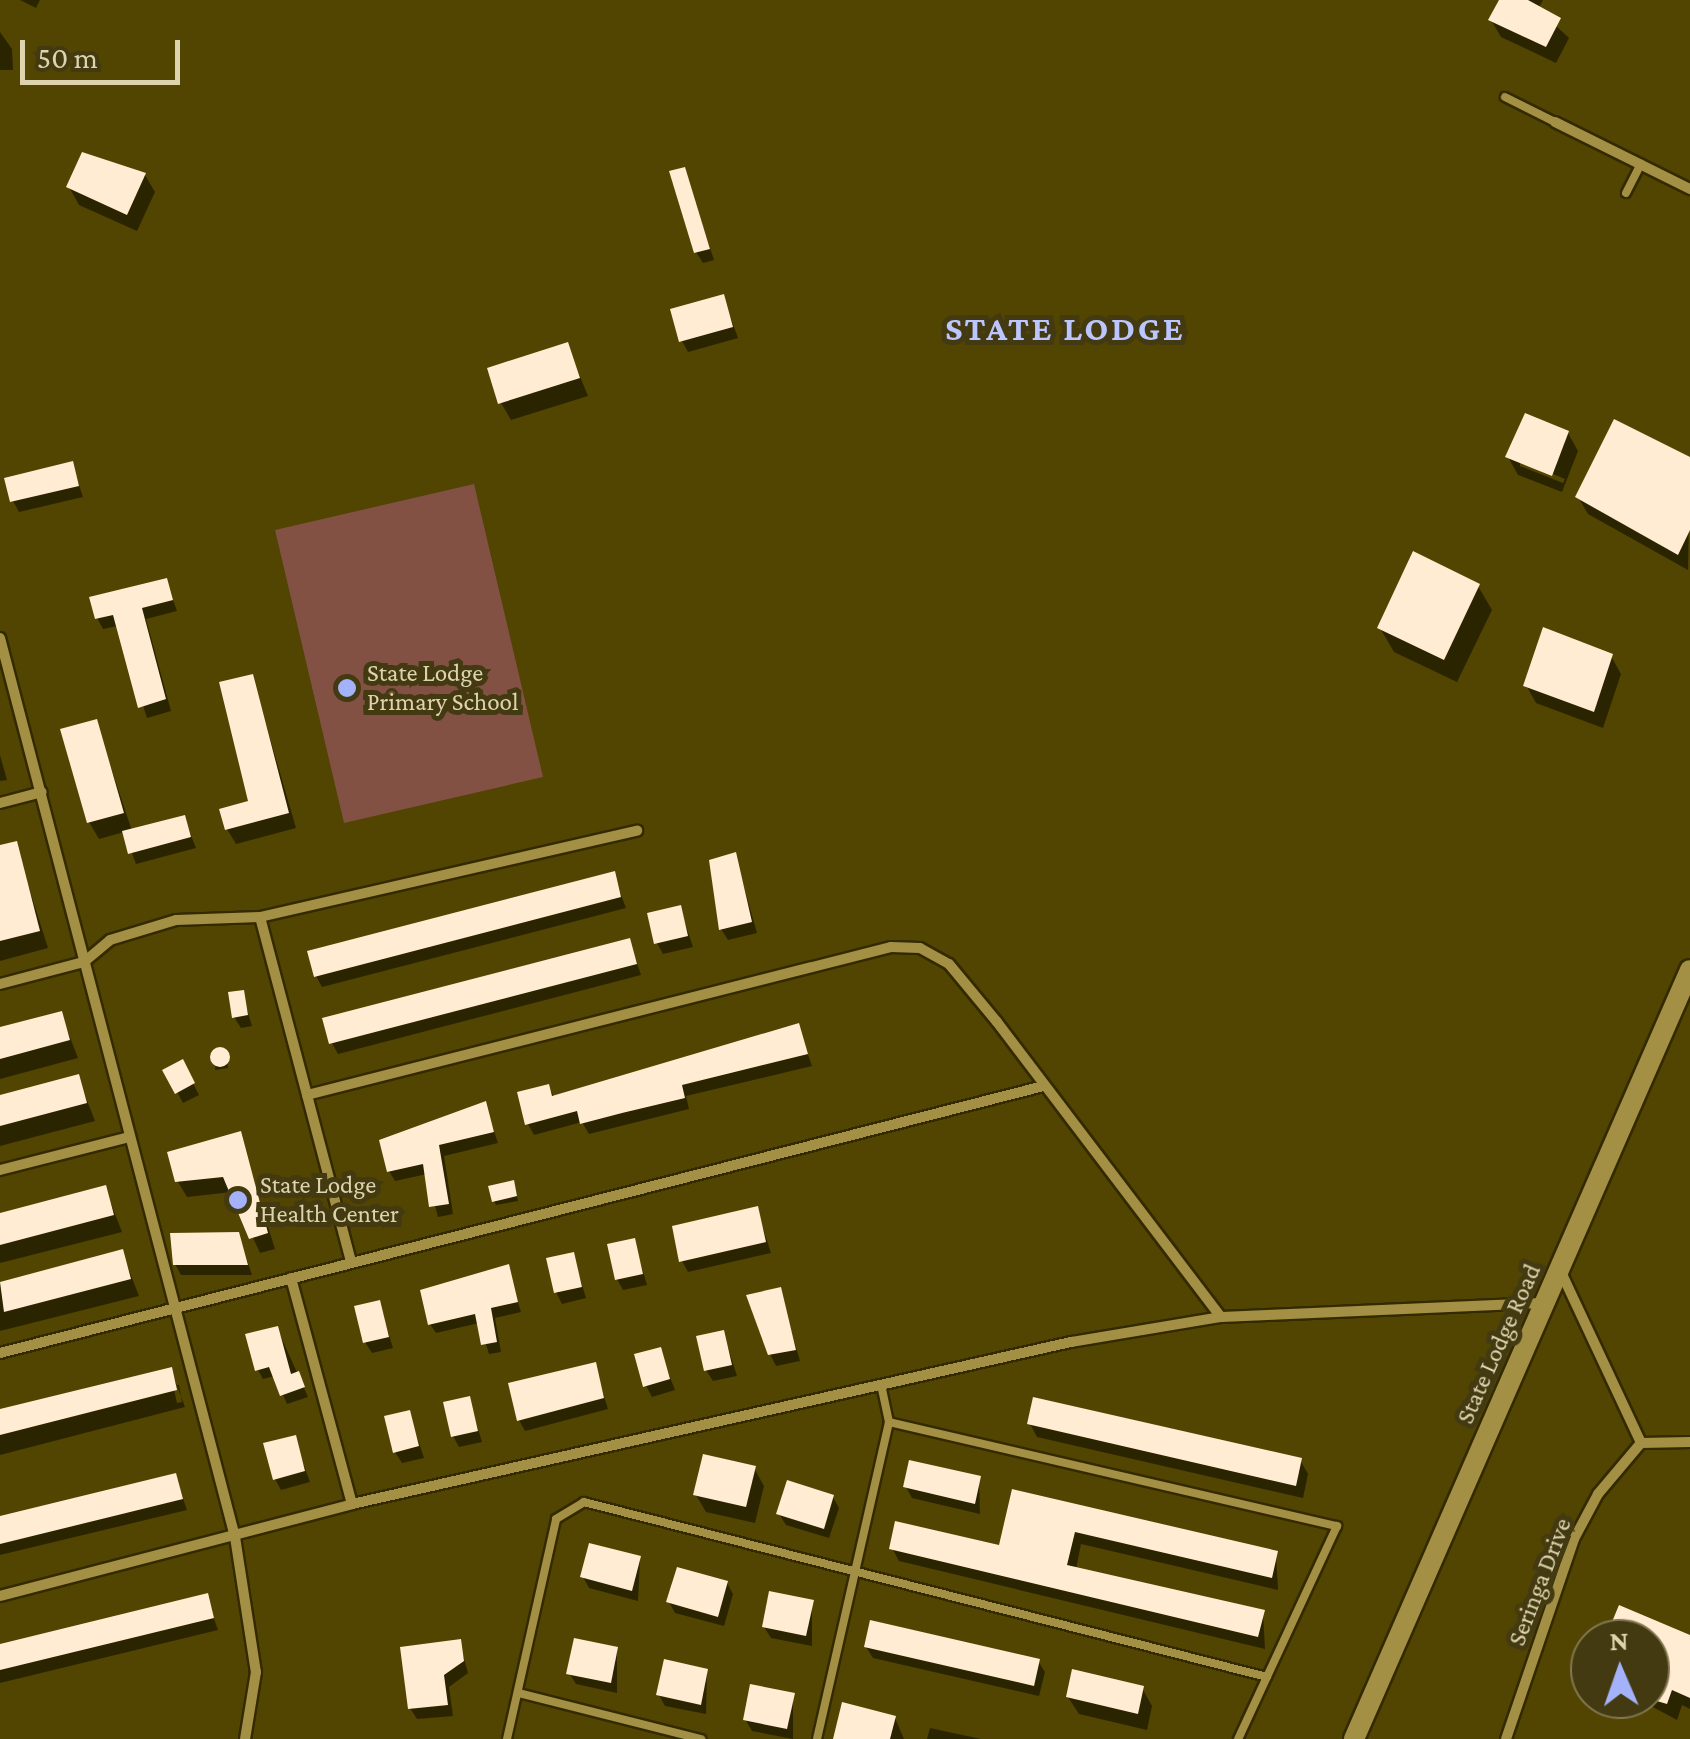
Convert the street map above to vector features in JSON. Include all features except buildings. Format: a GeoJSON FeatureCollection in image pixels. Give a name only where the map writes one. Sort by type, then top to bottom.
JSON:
{"type":"FeatureCollection","features":[{"type":"Feature","properties":{"kind":"street"},"geometry":{"type":"LineString","coordinates":[[1555,122],[1690,188]]}},
{"type":"Feature","properties":{"kind":"street"},"geometry":{"type":"LineString","coordinates":[[0,638],[171,1308],[235,1538],[256,1672],[245,1739]]}},
{"type":"Feature","properties":{"kind":"street"},"geometry":{"type":"LineString","coordinates":[[0,803],[42,792]]}},
{"type":"Feature","properties":{"kind":"street"},"geometry":{"type":"LineString","coordinates":[[0,984],[84,962],[110,940],[176,920],[260,917],[637,832]]}},
{"type":"Feature","properties":{"kind":"street"},"geometry":{"type":"LineString","coordinates":[[260,917],[351,1262]]}},
{"type":"Feature","properties":{"kind":"street"},"geometry":{"type":"LineString","coordinates":[[307,1095],[890,948],[920,948],[949,964],[1221,1317]]}},
{"type":"Feature","properties":{"kind":"street","name":"State Lodge Road"},"geometry":{"type":"LineString","coordinates":[[1354,1739],[1690,970]]}},
{"type":"Feature","properties":{"kind":"street"},"geometry":{"type":"LineString","coordinates":[[0,1353],[1044,1086]]}},
{"type":"Feature","properties":{"kind":"street"},"geometry":{"type":"LineString","coordinates":[[0,1170],[129,1137]]}},
{"type":"Feature","properties":{"kind":"street"},"geometry":{"type":"LineString","coordinates":[[1560,1269],[1641,1443],[1690,1442]]}},
{"type":"Feature","properties":{"kind":"street"},"geometry":{"type":"LineString","coordinates":[[291,1278],[352,1504]]}},
{"type":"Feature","properties":{"kind":"street"},"geometry":{"type":"LineString","coordinates":[[0,1596],[235,1538],[352,1504],[881,1385],[1221,1317],[1542,1303]]}},
{"type":"Feature","properties":{"kind":"street","name":"Seringa Drive"},"geometry":{"type":"LineString","coordinates":[[1506,1739],[1574,1538],[1641,1443]]}},
{"type":"Feature","properties":{"kind":"lane"},"geometry":{"type":"LineString","coordinates":[[1505,97],[1555,122]]}},
{"type":"Feature","properties":{"kind":"lane"},"geometry":{"type":"LineString","coordinates":[[1626,193],[1640,164]]}},
{"type":"Feature","properties":{"kind":"lane"},"geometry":{"type":"LineString","coordinates":[[817,1739],[890,1422],[881,1385]]}},
{"type":"Feature","properties":{"kind":"lane"},"geometry":{"type":"LineString","coordinates":[[890,1422],[1337,1526],[1238,1739]]}},
{"type":"Feature","properties":{"kind":"lane"},"geometry":{"type":"LineString","coordinates":[[506,1739],[566,1505],[584,1502],[1268,1676]]}},
{"type":"Feature","properties":{"kind":"lane"},"geometry":{"type":"LineString","coordinates":[[519,1693],[701,1739]]}},
{"type":"Feature","properties":{"kind":"shaded area"},"geometry":{"type":"Polygon","coordinates":[[[474,484],[543,777],[344,823],[275,530],[474,484]]]}},
{"type":"Feature","properties":{"kind":"place","name":"State Lodge Primary School"},"geometry":{"type":"Point","coordinates":[347,688]}},
{"type":"Feature","properties":{"kind":"place","name":"State Lodge Health Center"},"geometry":{"type":"Point","coordinates":[238,1200]}},
{"type":"Feature","properties":{"kind":"district","name":"STATE LODGE"},"geometry":{"type":"Point","coordinates":[1065,329]}}]}
